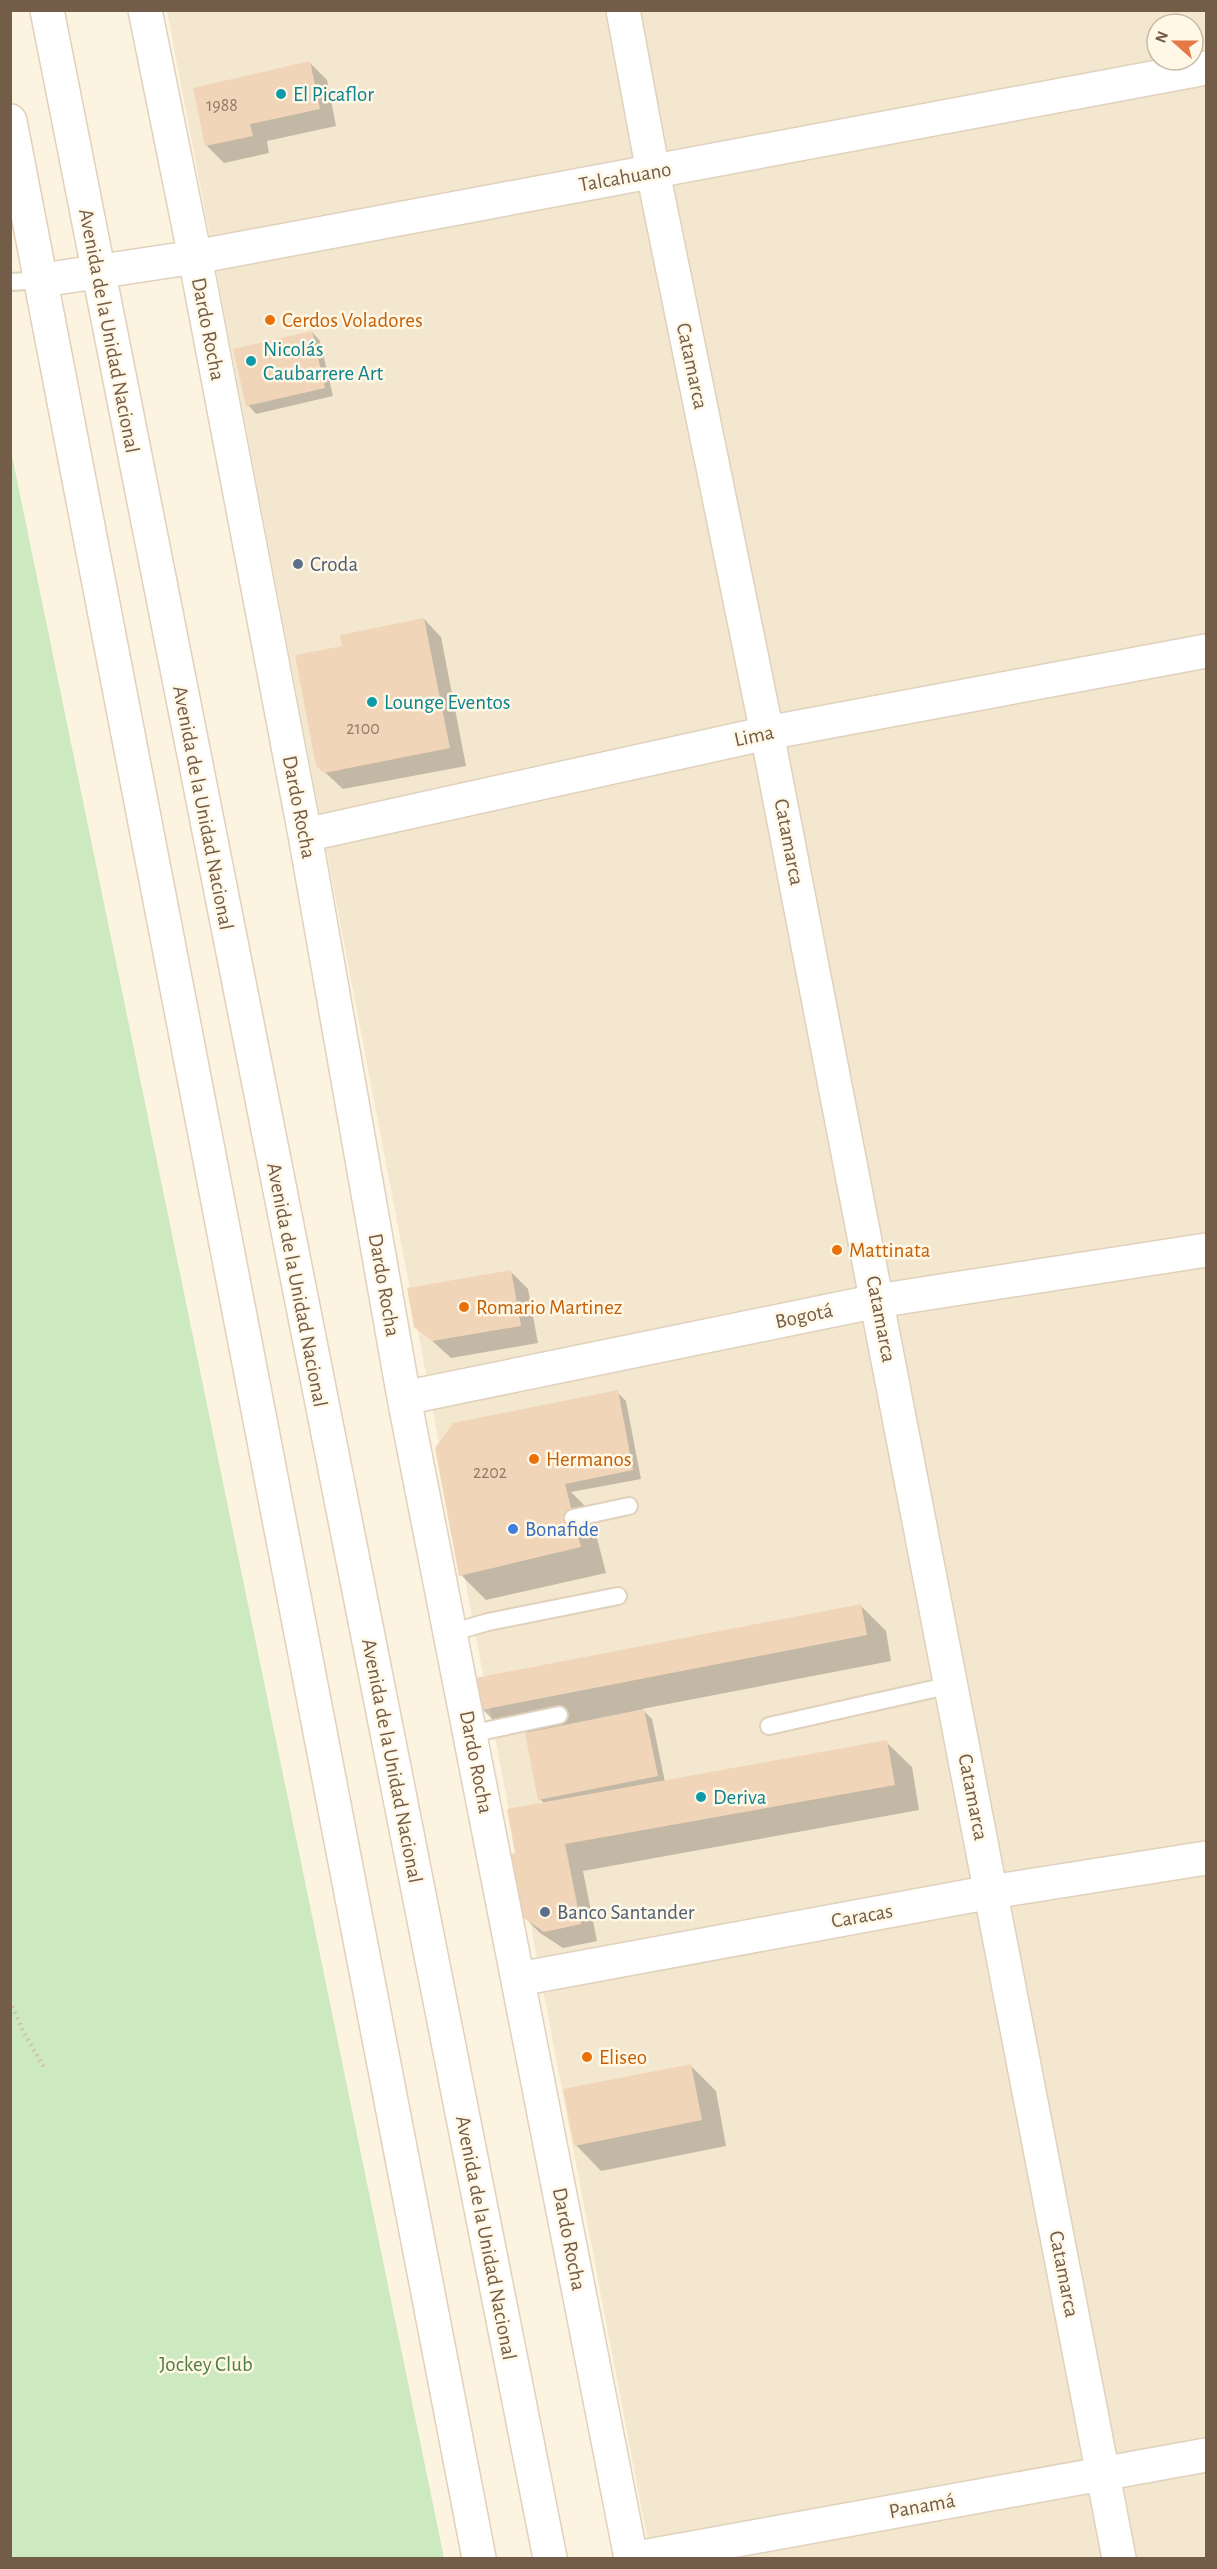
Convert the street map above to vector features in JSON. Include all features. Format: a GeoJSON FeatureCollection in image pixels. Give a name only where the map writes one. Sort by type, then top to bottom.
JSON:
{"type":"FeatureCollection","features":[{"type":"Feature","properties":{"kind":"street","name":"Avenida de la Unidad Nacional"},"geometry":{"type":"LineString","coordinates":[[47,10],[550,2559]]}},
{"type":"Feature","properties":{"kind":"street","name":"Dardo Rocha"},"geometry":{"type":"LineString","coordinates":[[145,10],[195,257],[305,835],[404,1398],[443,1542],[450,1633],[631,2559]]}},
{"type":"Feature","properties":{"kind":"street","name":"Catamarca"},"geometry":{"type":"LineString","coordinates":[[623,10],[653,172],[767,733],[1119,2559]]}},
{"type":"Feature","properties":{"kind":"street","name":"Talcahuano"},"geometry":{"type":"LineString","coordinates":[[43,280],[195,257],[1206,68]]}},
{"type":"Feature","properties":{"kind":"street"},"geometry":{"type":"LineString","coordinates":[[10,121],[43,280],[479,2559]]}},
{"type":"Feature","properties":{"kind":"street","name":"Lima"},"geometry":{"type":"LineString","coordinates":[[305,835],[767,733],[1206,651]]}},
{"type":"Feature","properties":{"kind":"street","name":"Bogotá"},"geometry":{"type":"LineString","coordinates":[[404,1398],[877,1301],[1206,1250]]}},
{"type":"Feature","properties":{"kind":"street","name":"Caracas"},"geometry":{"type":"LineString","coordinates":[[519,1979],[991,1892],[1206,1858]]}},
{"type":"Feature","properties":{"kind":"street","name":"Panamá"},"geometry":{"type":"LineString","coordinates":[[637,2559],[1206,2455]]}},
{"type":"Feature","properties":{"kind":"lane"},"geometry":{"type":"LineString","coordinates":[[10,282],[43,280]]}},
{"type":"Feature","properties":{"kind":"lane"},"geometry":{"type":"LineString","coordinates":[[573,1518],[629,1506]]}},
{"type":"Feature","properties":{"kind":"lane"},"geometry":{"type":"LineString","coordinates":[[450,1633],[488,1622],[618,1596]]}},
{"type":"Feature","properties":{"kind":"lane"},"geometry":{"type":"LineString","coordinates":[[769,1726],[951,1684]]}},
{"type":"Feature","properties":{"kind":"lane"},"geometry":{"type":"LineString","coordinates":[[470,1734],[559,1715]]}},
{"type":"Feature","properties":{"kind":"path"},"geometry":{"type":"LineString","coordinates":[[10,2001],[24,2033],[44,2067]]}},
{"type":"Feature","properties":{"kind":"shaded area"},"geometry":{"type":"Polygon","coordinates":[[[167,11],[1206,11],[1206,2558],[651,2558],[167,11]]]}},
{"type":"Feature","properties":{"kind":"green space","name":"Jockey Club"},"geometry":{"type":"Polygon","coordinates":[[[11,451],[444,2558],[11,2558],[11,451]]]}},
{"type":"Feature","properties":{"kind":"building"},"geometry":{"type":"Polygon","coordinates":[[[310,61],[320,109],[250,124],[253,136],[205,146],[193,88],[310,61]]]}},
{"type":"Feature","properties":{"kind":"building"},"geometry":{"type":"Polygon","coordinates":[[[312,331],[325,388],[246,406],[233,349],[312,331]]]}},
{"type":"Feature","properties":{"kind":"building","name":"Lounge Eventos"},"geometry":{"type":"Polygon","coordinates":[[[424,618],[450,748],[324,773],[316,766],[295,655],[342,646],[340,635],[424,618]]]}},
{"type":"Feature","properties":{"kind":"building","name":"Romario Martinez"},"geometry":{"type":"Polygon","coordinates":[[[511,1270],[521,1326],[432,1341],[414,1327],[407,1288],[511,1270]]]}},
{"type":"Feature","properties":{"kind":"building","name":"Hermanos"},"geometry":{"type":"Polygon","coordinates":[[[618,1390],[633,1470],[565,1484],[581,1547],[459,1576],[435,1448],[453,1423],[618,1390]]]}},
{"type":"Feature","properties":{"kind":"building"},"geometry":{"type":"Polygon","coordinates":[[[861,1604],[867,1635],[481,1710],[475,1678],[861,1604]]]}},
{"type":"Feature","properties":{"kind":"building"},"geometry":{"type":"Polygon","coordinates":[[[644,1709],[658,1776],[538,1800],[525,1733],[644,1709]]]}},
{"type":"Feature","properties":{"kind":"building","name":"Deriva"},"geometry":{"type":"Polygon","coordinates":[[[887,1740],[895,1785],[565,1844],[581,1924],[544,1932],[521,1916],[509,1854],[515,1853],[507,1809],[887,1740]]]}},
{"type":"Feature","properties":{"kind":"building"},"geometry":{"type":"Polygon","coordinates":[[[691,2064],[702,2120],[574,2146],[563,2089],[691,2064]]]}},
{"type":"Feature","properties":{"kind":"place","name":"El Picaflor"},"geometry":{"type":"Point","coordinates":[281,94]}},
{"type":"Feature","properties":{"kind":"place","name":"Cerdos Voladores"},"geometry":{"type":"Point","coordinates":[270,320]}},
{"type":"Feature","properties":{"kind":"place","name":"Nicolás Caubarrere Art"},"geometry":{"type":"Point","coordinates":[251,361]}},
{"type":"Feature","properties":{"kind":"place","name":"Croda"},"geometry":{"type":"Point","coordinates":[298,564]}},
{"type":"Feature","properties":{"kind":"place","name":"Lounge Eventos"},"geometry":{"type":"Point","coordinates":[372,702]}},
{"type":"Feature","properties":{"kind":"place","name":"Mattinata"},"geometry":{"type":"Point","coordinates":[837,1250]}},
{"type":"Feature","properties":{"kind":"place","name":"Romario Martinez"},"geometry":{"type":"Point","coordinates":[464,1307]}},
{"type":"Feature","properties":{"kind":"place","name":"Hermanos"},"geometry":{"type":"Point","coordinates":[534,1459]}},
{"type":"Feature","properties":{"kind":"place","name":"Bonafide"},"geometry":{"type":"Point","coordinates":[513,1529]}},
{"type":"Feature","properties":{"kind":"place","name":"Deriva"},"geometry":{"type":"Point","coordinates":[701,1797]}},
{"type":"Feature","properties":{"kind":"place","name":"Banco Santander"},"geometry":{"type":"Point","coordinates":[545,1912]}},
{"type":"Feature","properties":{"kind":"place","name":"Eliseo"},"geometry":{"type":"Point","coordinates":[587,2057]}}]}
